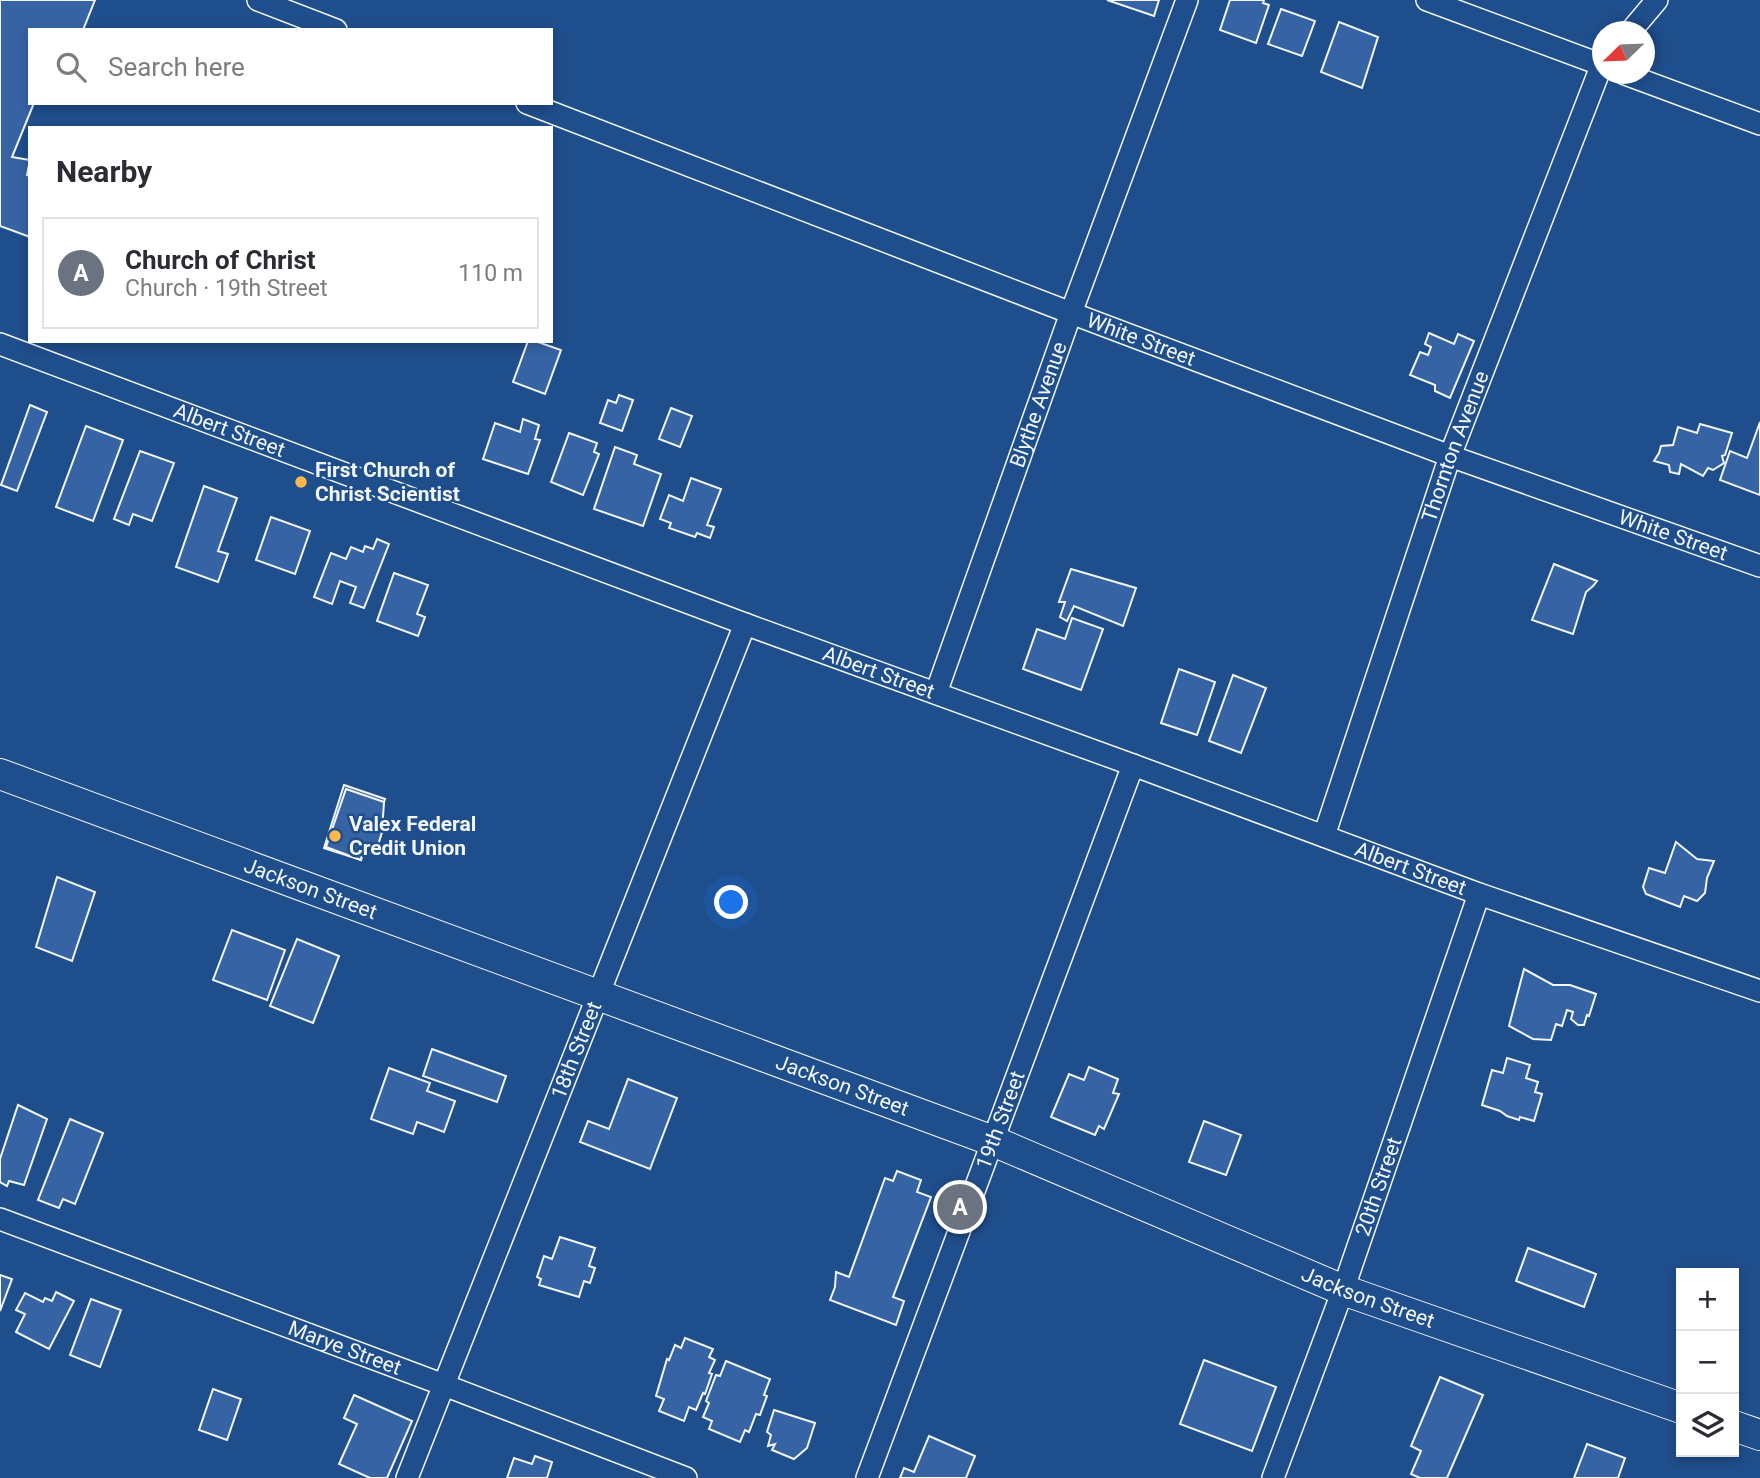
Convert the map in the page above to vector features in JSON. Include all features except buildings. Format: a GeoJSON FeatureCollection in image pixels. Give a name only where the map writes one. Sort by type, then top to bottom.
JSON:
{"type":"FeatureCollection","features":[{"type":"Feature","properties":{"kind":"main road","name":"Jackson Street"},"geometry":{"type":"LineString","coordinates":[[0,774],[993,1141],[1343,1290],[1676,1406]]}},
{"type":"Feature","properties":{"kind":"main road"},"geometry":{"type":"LineString","coordinates":[[1739,1428],[1760,1435]]}},
{"type":"Feature","properties":{"kind":"street"},"geometry":{"type":"LineString","coordinates":[[258,0],[331,28]]}},
{"type":"Feature","properties":{"kind":"street","name":"Blythe Avenue"},"geometry":{"type":"LineString","coordinates":[[936,693],[1071,313],[1187,0]]}},
{"type":"Feature","properties":{"kind":"street"},"geometry":{"type":"LineString","coordinates":[[1427,0],[1592,61]]}},
{"type":"Feature","properties":{"kind":"street"},"geometry":{"type":"LineString","coordinates":[[1639,21],[1657,0]]}},
{"type":"Feature","properties":{"kind":"street","name":"Thornton Avenue"},"geometry":{"type":"LineString","coordinates":[[1324,836],[1450,456],[1595,84]]}},
{"type":"Feature","properties":{"kind":"street"},"geometry":{"type":"LineString","coordinates":[[1652,84],[1760,124]]}},
{"type":"Feature","properties":{"kind":"street","name":"White Street"},"geometry":{"type":"LineString","coordinates":[[532,105],[1450,456],[1760,566]]}},
{"type":"Feature","properties":{"kind":"street","name":"Albert Street"},"geometry":{"type":"LineString","coordinates":[[0,344],[745,624],[1479,894],[1760,991]]}},
{"type":"Feature","properties":{"kind":"street","name":"18th Street"},"geometry":{"type":"LineString","coordinates":[[407,1478],[745,624]]}},
{"type":"Feature","properties":{"kind":"street","name":"19th Street"},"geometry":{"type":"LineString","coordinates":[[867,1478],[1133,765]]}},
{"type":"Feature","properties":{"kind":"street","name":"20th Street"},"geometry":{"type":"LineString","coordinates":[[1273,1478],[1343,1290],[1479,894]]}},
{"type":"Feature","properties":{"kind":"street","name":"Marye Street"},"geometry":{"type":"LineString","coordinates":[[0,1219],[687,1478]]}},
{"type":"Feature","properties":{"kind":"place","name":"First Church of Christ Scientist"},"geometry":{"type":"Point","coordinates":[301,482]}},
{"type":"Feature","properties":{"kind":"place","name":"Valex Federal Credit Union"},"geometry":{"type":"Point","coordinates":[335,836]}},
{"type":"Feature","properties":{"kind":"place","name":"Church of Christ"},"geometry":{"type":"Point","coordinates":[960,1207]}}]}
